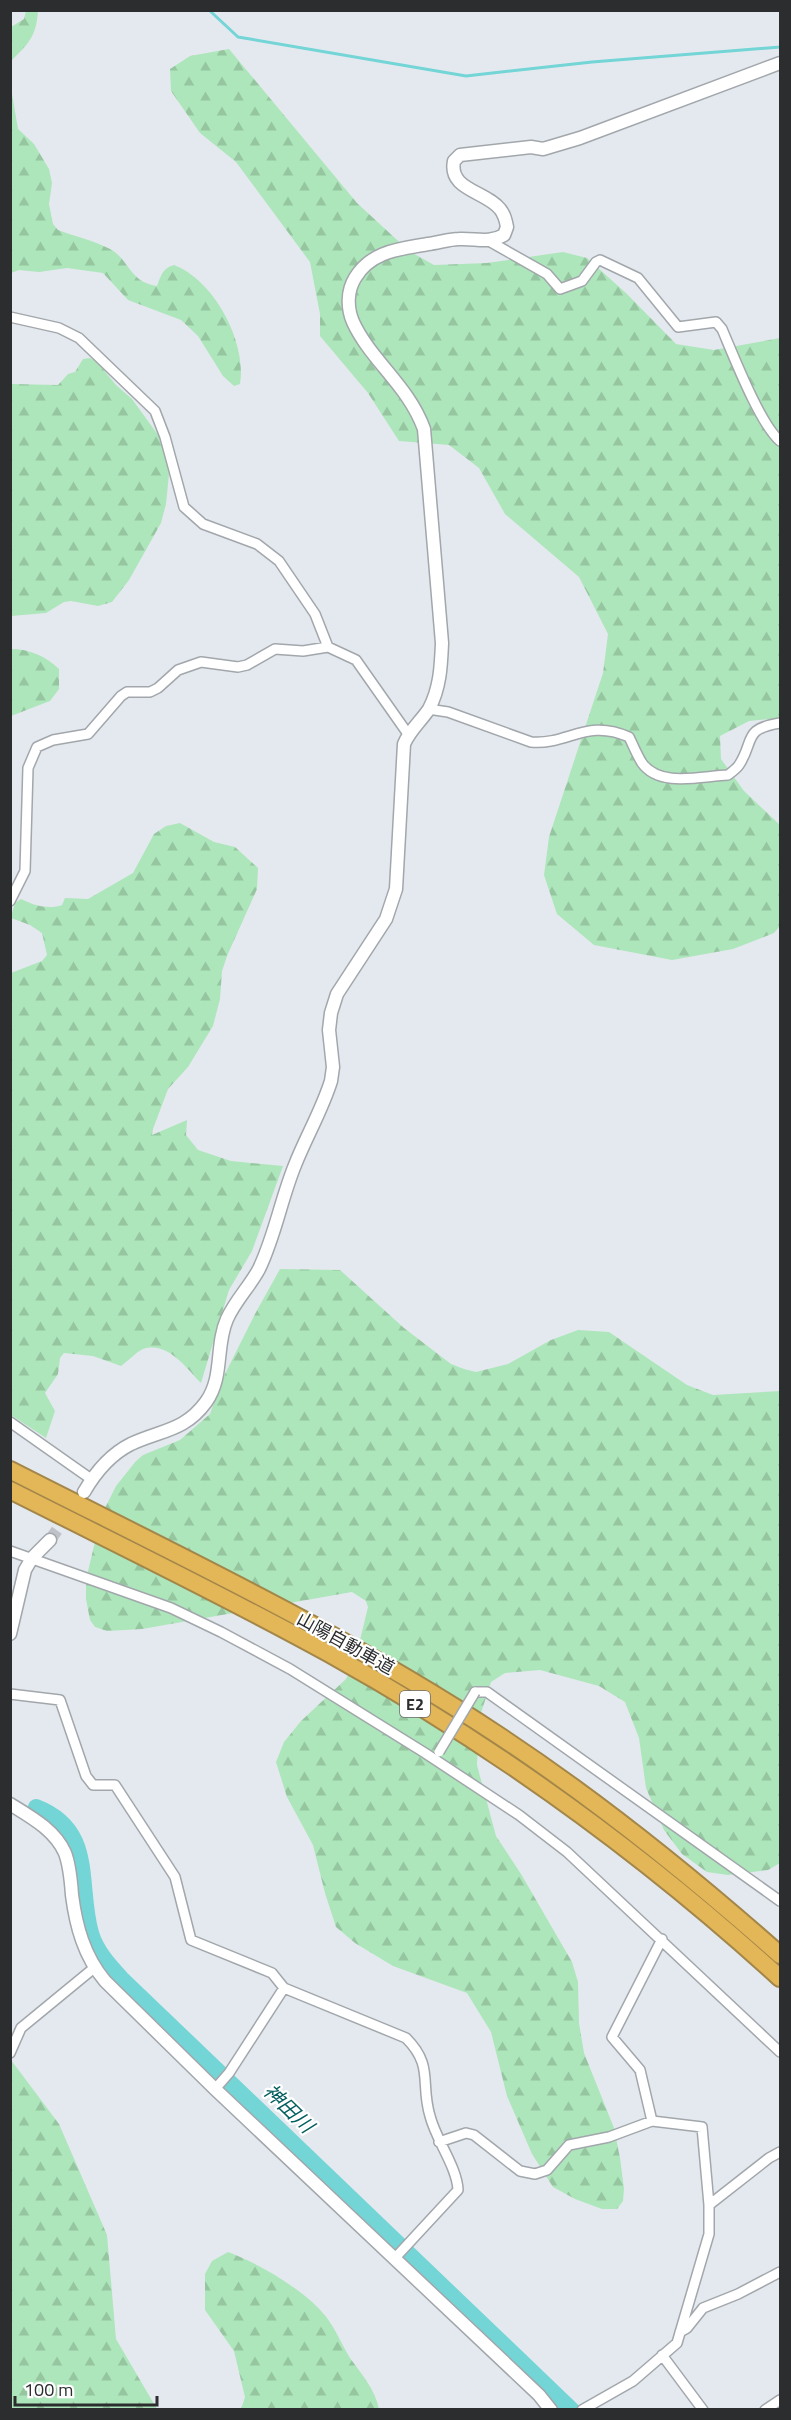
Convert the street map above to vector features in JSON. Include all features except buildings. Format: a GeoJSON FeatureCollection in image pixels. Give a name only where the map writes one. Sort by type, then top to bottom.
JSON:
{"type":"FeatureCollection","features":[{"type":"Feature","properties":{"kind":"highway","name":"山陽自動車道"},"geometry":{"type":"LineString","coordinates":[[10,1470],[328,1632],[420,1685],[499,1736],[658,1851],[780,1955]]}},
{"type":"Feature","properties":{"kind":"highway","name":"山陽自動車道"},"geometry":{"type":"LineString","coordinates":[[10,1490],[330,1654],[410,1701],[490,1752],[611,1836],[727,1931],[780,1978]]}},
{"type":"Feature","properties":{"kind":"highway"},"geometry":{"type":"LineString","coordinates":[[658,1851],[780,1944]]}},
{"type":"Feature","properties":{"kind":"highway"},"geometry":{"type":"LineString","coordinates":[[727,1931],[780,1986]]}},
{"type":"Feature","properties":{"kind":"street"},"geometry":{"type":"LineString","coordinates":[[489,242],[504,235],[507,227],[505,217],[500,208],[459,183],[453,167],[454,160],[460,155],[470,152],[531,147],[543,149],[579,138],[780,63]]}},
{"type":"Feature","properties":{"kind":"street"},"geometry":{"type":"LineString","coordinates":[[84,1492],[91,1479],[121,1450],[176,1429],[189,1420],[207,1401],[214,1388],[218,1377],[222,1339],[227,1319],[258,1271],[266,1253],[294,1167],[331,1081],[333,1067],[329,1030],[337,994],[391,907],[396,890],[403,754],[408,734],[428,709],[441,672],[441,644],[424,429],[413,402],[353,321],[348,296],[351,285],[364,266],[389,251],[459,239],[489,242],[547,274],[560,289],[582,281],[600,260],[638,278],[678,327],[716,322],[772,434],[780,441]]}},
{"type":"Feature","properties":{"kind":"street"},"geometry":{"type":"LineString","coordinates":[[10,317],[59,328],[79,338],[155,411],[165,437],[184,507],[203,524],[257,544],[279,561],[315,614],[328,647]]}},
{"type":"Feature","properties":{"kind":"street"},"geometry":{"type":"LineString","coordinates":[[10,901],[24,871],[27,842],[28,768],[37,747],[53,740],[88,734],[121,696],[127,692],[150,692],[184,667],[201,662],[238,667],[247,665],[275,649],[303,651],[328,647],[356,660],[408,734]]}},
{"type":"Feature","properties":{"kind":"street"},"geometry":{"type":"LineString","coordinates":[[428,709],[448,712],[531,742],[543,743],[595,729],[619,732],[629,736],[642,763],[655,775],[666,778],[728,775],[739,765],[752,735],[766,726],[780,723]]}},
{"type":"Feature","properties":{"kind":"street"},"geometry":{"type":"LineString","coordinates":[[10,1422],[91,1479]]}},
{"type":"Feature","properties":{"kind":"street"},"geometry":{"type":"LineString","coordinates":[[10,1634],[25,1570],[32,1558],[50,1540]]}},
{"type":"Feature","properties":{"kind":"street"},"geometry":{"type":"LineString","coordinates":[[10,1551],[171,1608],[221,1632],[290,1669],[437,1756],[567,1851],[780,2052]]}},
{"type":"Feature","properties":{"kind":"street"},"geometry":{"type":"LineString","coordinates":[[437,1756],[475,1692],[488,1692],[780,1902]]}},
{"type":"Feature","properties":{"kind":"street"},"geometry":{"type":"LineString","coordinates":[[10,1694],[60,1700],[86,1776],[93,1785],[115,1785],[175,1877],[191,1940],[272,1973],[284,1988],[406,2038],[417,2049],[423,2061],[429,2114],[457,2180],[458,2190],[401,2253]]}},
{"type":"Feature","properties":{"kind":"street"},"geometry":{"type":"LineString","coordinates":[[10,1804],[42,1824],[65,1853],[71,1876],[77,1929],[94,1968],[137,2014],[401,2253],[550,2409]]}},
{"type":"Feature","properties":{"kind":"street"},"geometry":{"type":"LineString","coordinates":[[652,2121],[640,2070],[612,2037],[662,1939]]}},
{"type":"Feature","properties":{"kind":"street"},"geometry":{"type":"LineString","coordinates":[[10,2053],[21,2028],[94,1968]]}},
{"type":"Feature","properties":{"kind":"street"},"geometry":{"type":"LineString","coordinates":[[218,2086],[284,1988]]}},
{"type":"Feature","properties":{"kind":"street"},"geometry":{"type":"LineString","coordinates":[[773,2044],[780,2036]]}},
{"type":"Feature","properties":{"kind":"street"},"geometry":{"type":"LineString","coordinates":[[439,2142],[466,2133],[474,2135],[520,2171],[535,2174],[547,2170],[569,2145],[609,2137],[652,2121],[702,2127],[709,2205],[709,2234],[676,2343],[633,2381],[582,2409]]}},
{"type":"Feature","properties":{"kind":"street"},"geometry":{"type":"LineString","coordinates":[[709,2205],[780,2152]]}},
{"type":"Feature","properties":{"kind":"street"},"geometry":{"type":"LineString","coordinates":[[680,2332],[687,2328],[704,2308],[738,2294],[780,2272]]}},
{"type":"Feature","properties":{"kind":"street"},"geometry":{"type":"LineString","coordinates":[[662,2355],[703,2409]]}},
{"type":"Feature","properties":{"kind":"street"},"geometry":{"type":"LineString","coordinates":[[765,2409],[780,2400]]}},
{"type":"Feature","properties":{"kind":"green space"},"geometry":{"type":"Polygon","coordinates":[[[26,11],[38,11],[33,34],[11,61],[11,27],[24,19],[26,11]]]}},
{"type":"Feature","properties":{"kind":"green space"},"geometry":{"type":"Polygon","coordinates":[[[229,49],[357,203],[409,251],[434,265],[487,263],[563,252],[587,258],[627,294],[676,344],[714,350],[780,338],[780,718],[749,721],[720,736],[721,759],[744,791],[780,825],[780,926],[774,933],[733,949],[672,960],[594,945],[557,914],[544,875],[549,837],[603,673],[608,634],[579,577],[505,514],[479,468],[449,445],[399,441],[368,393],[320,336],[320,314],[310,262],[236,162],[200,133],[171,91],[170,69],[190,56],[229,49]]]}},
{"type":"Feature","properties":{"kind":"green space"},"geometry":{"type":"Polygon","coordinates":[[[11,88],[18,129],[34,144],[49,169],[52,183],[49,204],[53,224],[58,230],[110,249],[135,275],[148,284],[157,286],[165,270],[174,265],[189,273],[202,284],[225,314],[233,332],[241,367],[240,384],[234,386],[223,376],[198,336],[181,320],[128,300],[103,273],[67,268],[39,272],[19,270],[11,273],[11,88]]]}},
{"type":"Feature","properties":{"kind":"green space"},"geometry":{"type":"Polygon","coordinates":[[[90,358],[97,362],[116,385],[132,399],[161,439],[169,474],[166,504],[161,523],[129,580],[112,602],[98,606],[71,601],[64,602],[46,613],[11,616],[11,384],[58,385],[68,374],[75,372],[83,359],[90,358]]]}},
{"type":"Feature","properties":{"kind":"green space"},"geometry":{"type":"Polygon","coordinates":[[[11,649],[37,654],[54,664],[59,669],[59,689],[50,701],[11,716],[11,649]]]}},
{"type":"Feature","properties":{"kind":"green space"},"geometry":{"type":"Polygon","coordinates":[[[180,823],[214,842],[235,847],[258,868],[257,889],[222,971],[220,999],[213,1026],[188,1067],[168,1089],[152,1135],[187,1120],[186,1135],[198,1150],[231,1161],[283,1166],[252,1251],[229,1290],[201,1383],[176,1357],[160,1349],[143,1349],[121,1366],[93,1356],[64,1353],[60,1358],[58,1374],[45,1393],[55,1411],[46,1438],[11,1415],[11,973],[42,961],[47,955],[42,933],[11,916],[15,903],[21,899],[36,905],[52,907],[62,905],[65,898],[88,899],[133,873],[154,834],[166,826],[180,823]]]}},
{"type":"Feature","properties":{"kind":"green space"},"geometry":{"type":"Polygon","coordinates":[[[280,1269],[340,1270],[404,1328],[451,1364],[476,1372],[508,1364],[551,1340],[578,1330],[609,1332],[687,1385],[713,1395],[780,1391],[780,1863],[768,1870],[728,1875],[707,1872],[682,1854],[664,1830],[646,1788],[639,1738],[625,1702],[599,1686],[540,1670],[505,1673],[491,1682],[479,1719],[477,1765],[496,1836],[572,1962],[578,1982],[579,2023],[584,2053],[614,2128],[620,2158],[624,2189],[623,2201],[617,2209],[602,2209],[575,2199],[553,2187],[532,2154],[507,2096],[491,2032],[467,1993],[393,1966],[355,1943],[336,1927],[313,1845],[287,1797],[276,1762],[284,1742],[301,1721],[346,1679],[355,1661],[368,1607],[366,1601],[352,1592],[142,1629],[107,1631],[95,1627],[90,1620],[86,1599],[86,1580],[101,1516],[116,1486],[143,1455],[180,1440],[210,1414],[222,1380],[280,1269]]]}},
{"type":"Feature","properties":{"kind":"green space"},"geometry":{"type":"Polygon","coordinates":[[[11,2060],[59,2124],[107,2235],[116,2339],[157,2409],[11,2409],[11,2060]]]}},
{"type":"Feature","properties":{"kind":"green space"},"geometry":{"type":"Polygon","coordinates":[[[228,2252],[282,2279],[319,2308],[371,2389],[379,2409],[241,2409],[245,2397],[234,2351],[205,2310],[205,2274],[212,2261],[228,2252]]]}},
{"type":"Feature","properties":{"kind":"waterway"},"geometry":{"type":"LineString","coordinates":[[209,10],[238,37],[466,76],[592,62],[780,47]]}},
{"type":"Feature","properties":{"kind":"waterway","name":"神田川"},"geometry":{"type":"LineString","coordinates":[[36,1807],[55,1817],[68,1830],[76,1844],[81,1860],[87,1914],[93,1940],[113,1969],[572,2410]]}},
{"type":"Feature","properties":{"kind":"tunnel"},"geometry":{"type":"LineString","coordinates":[[50,1540],[69,1513]]}}]}
